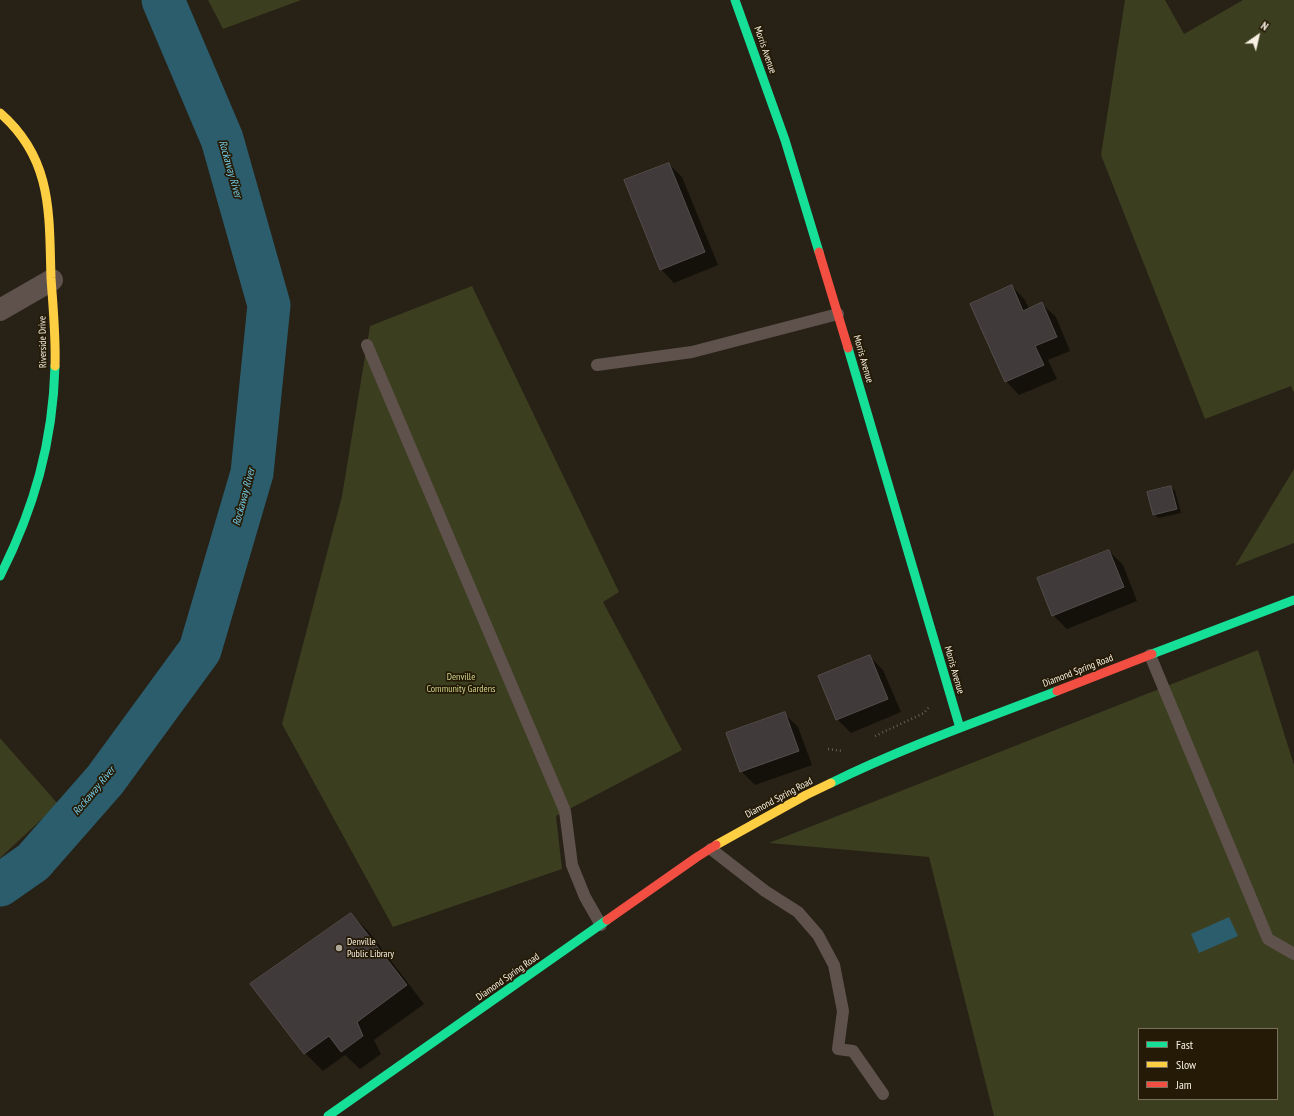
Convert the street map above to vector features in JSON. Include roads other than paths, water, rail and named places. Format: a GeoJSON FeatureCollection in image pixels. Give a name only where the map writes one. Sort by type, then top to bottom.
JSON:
{"type":"FeatureCollection","features":[{"type":"Feature","properties":{"kind":"street","name":"Morris Avenue"},"geometry":{"type":"LineString","coordinates":[[735,0],[785,140],[960,728]]}},
{"type":"Feature","properties":{"kind":"street","name":"Riverside Drive"},"geometry":{"type":"LineString","coordinates":[[0,113],[27,143],[41,173],[49,205],[55,350],[54,395],[46,450],[32,503],[11,555],[0,576]]}},
{"type":"Feature","properties":{"kind":"street"},"geometry":{"type":"LineString","coordinates":[[0,310],[52,280]]}},
{"type":"Feature","properties":{"kind":"street","name":"Diamond Spring Road"},"geometry":{"type":"LineString","coordinates":[[328,1116],[711,849],[806,795],[851,773],[960,728],[1294,600]]}},
{"type":"Feature","properties":{"kind":"lane"},"geometry":{"type":"LineString","coordinates":[[597,365],[692,352],[838,314]]}},
{"type":"Feature","properties":{"kind":"lane"},"geometry":{"type":"LineString","coordinates":[[367,345],[565,811],[572,865],[583,894],[601,925]]}},
{"type":"Feature","properties":{"kind":"lane"},"geometry":{"type":"LineString","coordinates":[[1150,655],[1268,938],[1294,954]]}},
{"type":"Feature","properties":{"kind":"lane"},"geometry":{"type":"LineString","coordinates":[[711,849],[765,891],[798,912],[818,935],[834,965],[843,1011],[838,1049],[853,1051],[883,1094]]}},
{"type":"Feature","properties":{"kind":"water"},"geometry":{"type":"Polygon","coordinates":[[[1229,917],[1238,936],[1199,953],[1191,934],[1229,917]]]}},
{"type":"Feature","properties":{"kind":"waterway","name":"Rockaway River"},"geometry":{"type":"LineString","coordinates":[[0,885],[33,862],[105,780],[200,650],[252,473],[269,305],[222,139],[163,0]]}},
{"type":"Feature","properties":{"kind":"place","name":"Denville Public Library"},"geometry":{"type":"Point","coordinates":[339,948]}},
{"type":"Feature","properties":{"kind":"park label","name":"Denville Community Gardens"},"geometry":{"type":"Point","coordinates":[461,682]}}]}
